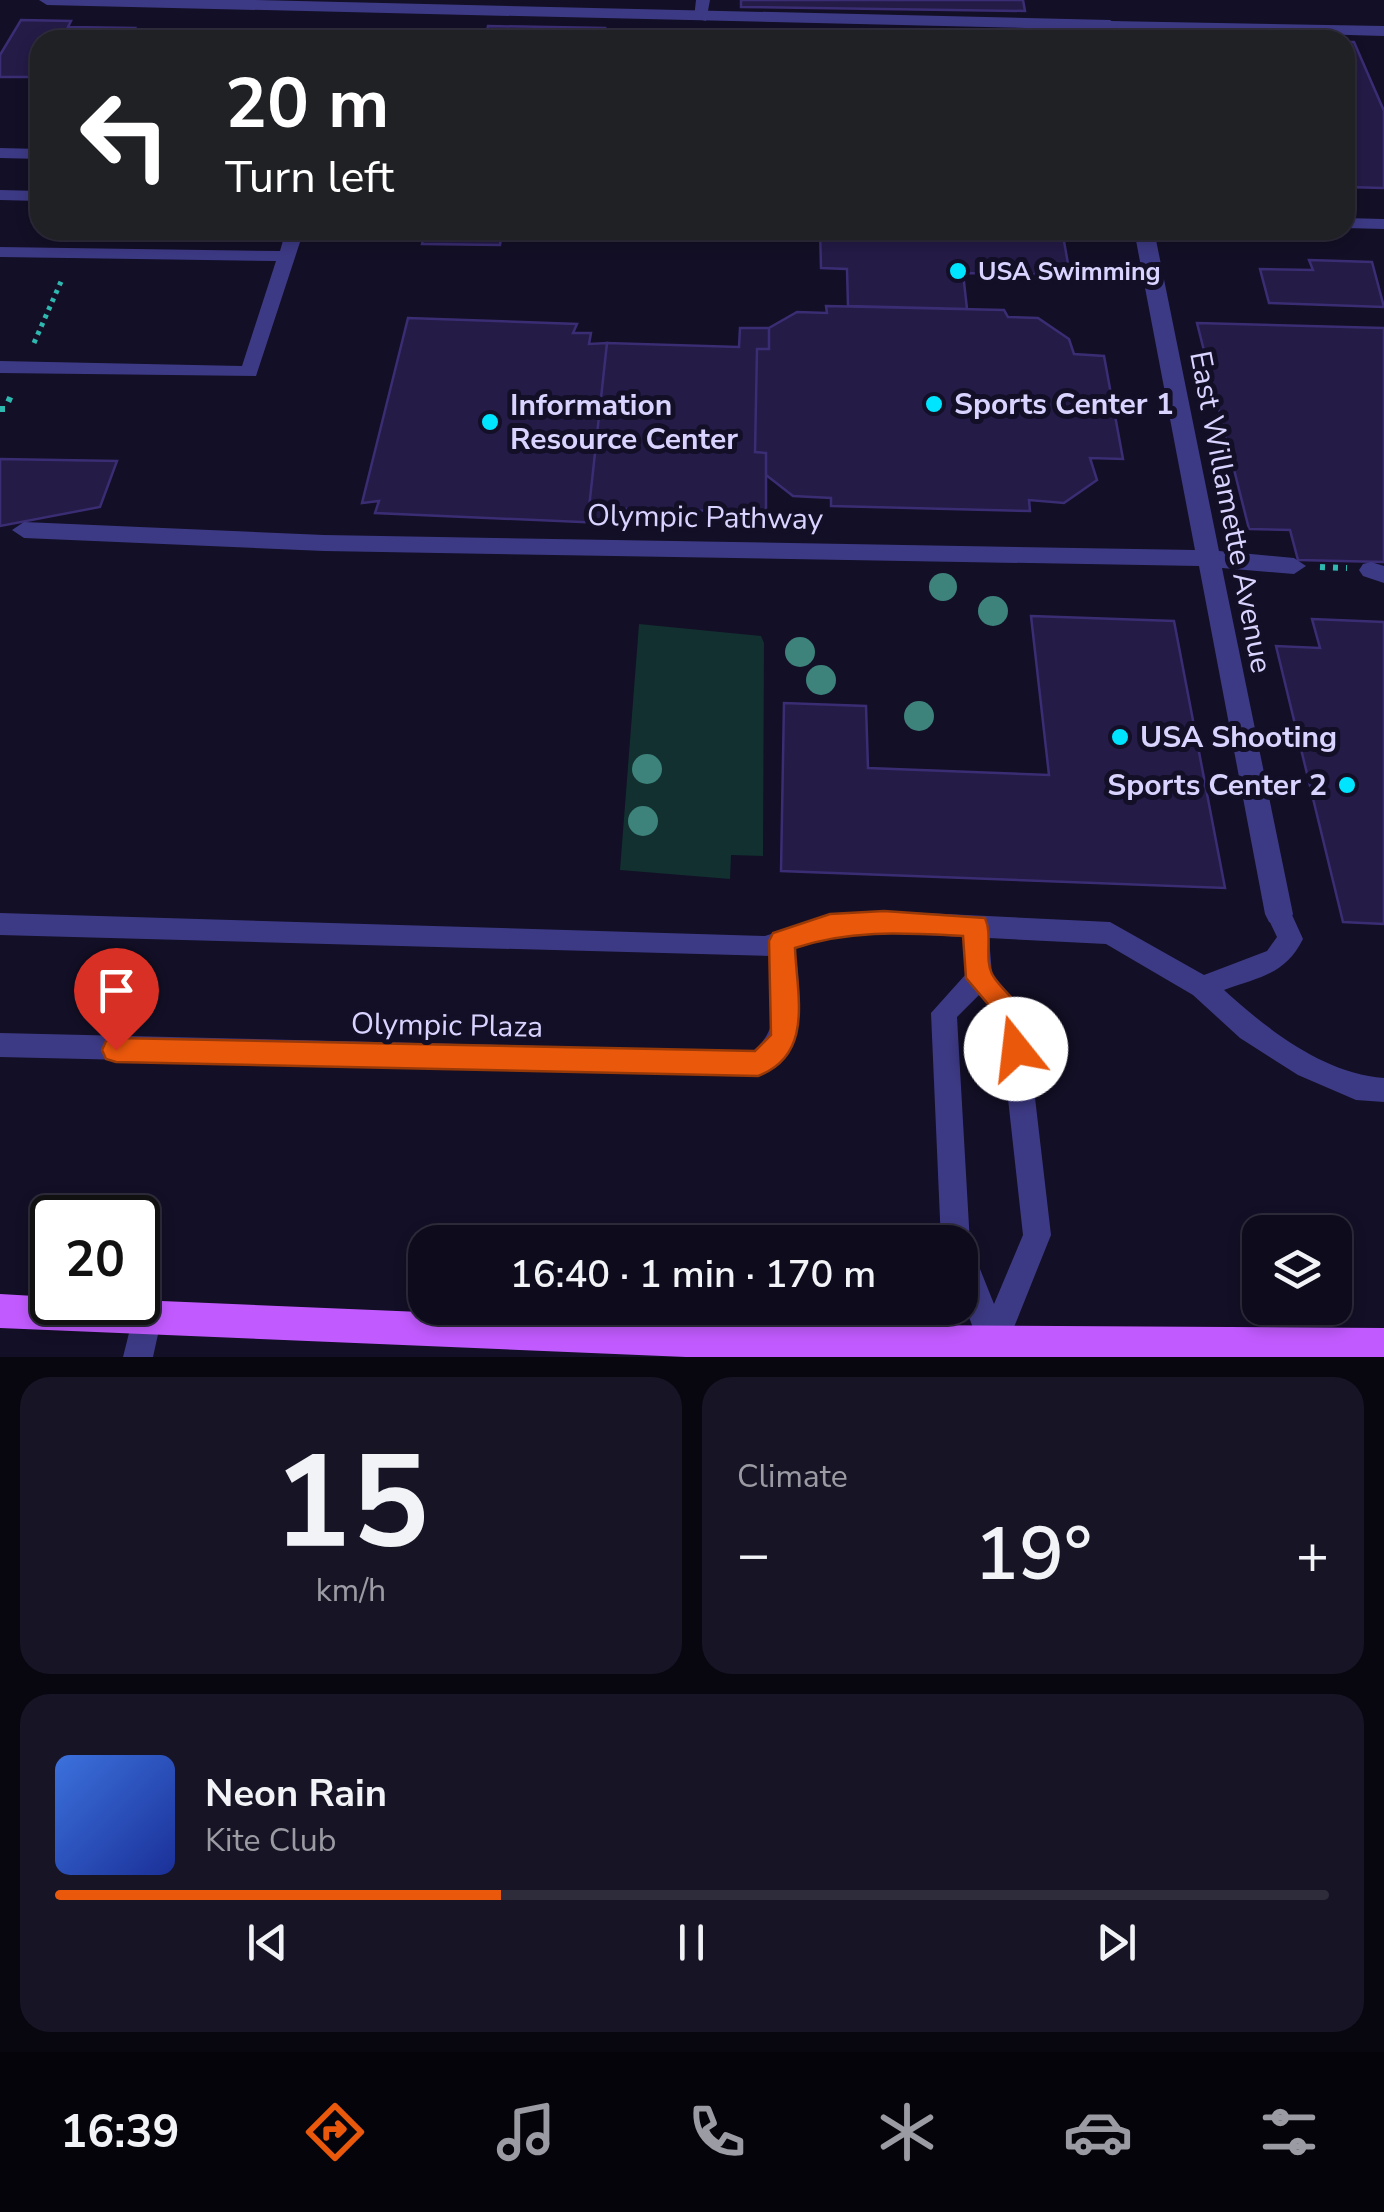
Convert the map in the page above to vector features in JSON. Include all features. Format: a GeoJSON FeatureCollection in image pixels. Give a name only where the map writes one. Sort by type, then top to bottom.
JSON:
{"type":"FeatureCollection","features":[{"type":"Feature","properties":{"kind":"main road"},"geometry":{"type":"LineString","coordinates":[[0,1311],[30,1312]]}},
{"type":"Feature","properties":{"kind":"main road"},"geometry":{"type":"LineString","coordinates":[[160,1317],[704,1349],[993,1341],[1334,1351],[1384,1345]]}},
{"type":"Feature","properties":{"kind":"street"},"geometry":{"type":"LineString","coordinates":[[47,0],[999,17],[1097,30]]}},
{"type":"Feature","properties":{"kind":"street"},"geometry":{"type":"LineString","coordinates":[[1104,0],[1112,30]]}},
{"type":"Feature","properties":{"kind":"street","name":"East Willamette Avenue"},"geometry":{"type":"LineString","coordinates":[[1146,240],[1205,558],[1279,914]]}},
{"type":"Feature","properties":{"kind":"street","name":"Olympic Pathway"},"geometry":{"type":"LineString","coordinates":[[24,530],[344,544],[1205,558],[1294,566]]}},
{"type":"Feature","properties":{"kind":"lane"},"geometry":{"type":"LineString","coordinates":[[1355,30],[1384,30]]}},
{"type":"Feature","properties":{"kind":"lane"},"geometry":{"type":"LineString","coordinates":[[0,153],[30,154]]}},
{"type":"Feature","properties":{"kind":"lane"},"geometry":{"type":"LineString","coordinates":[[0,196],[30,196]]}},
{"type":"Feature","properties":{"kind":"lane"},"geometry":{"type":"LineString","coordinates":[[1355,223],[1384,224]]}},
{"type":"Feature","properties":{"kind":"lane"},"geometry":{"type":"LineString","coordinates":[[0,366],[250,372],[293,240]]}},
{"type":"Feature","properties":{"kind":"lane"},"geometry":{"type":"LineString","coordinates":[[0,252],[287,256]]}},
{"type":"Feature","properties":{"kind":"lane","name":"East Willamette Avenue"},"geometry":{"type":"LineString","coordinates":[[1202,986],[1276,959],[1290,938],[1279,914]]}},
{"type":"Feature","properties":{"kind":"lane"},"geometry":{"type":"LineString","coordinates":[[0,924],[764,947],[830,925],[884,922],[1110,933],[1202,986],[1249,1030],[1308,1066],[1356,1088],[1384,1090]]}},
{"type":"Feature","properties":{"kind":"lane"},"geometry":{"type":"LineString","coordinates":[[976,926],[979,978],[1012,1012],[1037,1234],[993,1341]]}},
{"type":"Feature","properties":{"kind":"lane","name":"Olympic Plaza"},"geometry":{"type":"LineString","coordinates":[[0,1045],[758,1064],[773,1055],[785,1038],[782,941]]}},
{"type":"Feature","properties":{"kind":"lane"},"geometry":{"type":"LineString","coordinates":[[955,1225],[944,1013],[979,978]]}},
{"type":"Feature","properties":{"kind":"lane"},"geometry":{"type":"LineString","coordinates":[[978,1301],[993,1341]]}},
{"type":"Feature","properties":{"kind":"lane"},"geometry":{"type":"LineString","coordinates":[[138,1357],[145,1325]]}},
{"type":"Feature","properties":{"kind":"path"},"geometry":{"type":"LineString","coordinates":[[0,410],[5,410],[74,254]]}},
{"type":"Feature","properties":{"kind":"path"},"geometry":{"type":"LineString","coordinates":[[1294,566],[1378,572]]}},
{"type":"Feature","properties":{"kind":"green space"},"geometry":{"type":"Polygon","coordinates":[[[639,624],[761,636],[764,643],[763,856],[731,855],[730,879],[620,870],[639,624]]]}},
{"type":"Feature","properties":{"kind":"building"},"geometry":{"type":"Polygon","coordinates":[[[741,0],[1023,0],[1025,11],[741,7],[741,0]]]}},
{"type":"Feature","properties":{"kind":"building"},"geometry":{"type":"Polygon","coordinates":[[[21,20],[71,21],[68,27],[135,28],[30,30],[30,77],[0,77],[0,55],[21,20]]]}},
{"type":"Feature","properties":{"kind":"building"},"geometry":{"type":"Polygon","coordinates":[[[488,26],[605,28],[605,30],[487,30],[488,26]]]}},
{"type":"Feature","properties":{"kind":"building"},"geometry":{"type":"Polygon","coordinates":[[[1355,44],[1384,111],[1384,188],[1355,187],[1355,44]]]}},
{"type":"Feature","properties":{"kind":"building"},"geometry":{"type":"Polygon","coordinates":[[[423,240],[501,240],[500,245],[422,244],[423,240]]]}},
{"type":"Feature","properties":{"kind":"building","name":"USA Swimming"},"geometry":{"type":"Polygon","coordinates":[[[820,240],[1064,240],[1070,275],[963,273],[967,309],[848,306],[847,269],[821,268],[820,240]]]}},
{"type":"Feature","properties":{"kind":"building"},"geometry":{"type":"Polygon","coordinates":[[[1309,260],[1372,262],[1384,307],[1269,303],[1260,269],[1313,270],[1309,260]]]}},
{"type":"Feature","properties":{"kind":"building","name":"Sports Center 1"},"geometry":{"type":"Polygon","coordinates":[[[826,306],[1004,310],[1008,317],[1038,318],[1069,339],[1074,354],[1104,356],[1123,459],[1090,458],[1097,480],[1064,503],[1029,500],[1030,511],[831,506],[831,498],[793,496],[766,475],[766,453],[755,452],[757,349],[769,349],[769,328],[797,312],[827,313],[826,306]]]}},
{"type":"Feature","properties":{"kind":"building","name":"Information Resource Center"},"geometry":{"type":"Polygon","coordinates":[[[408,318],[577,324],[573,333],[591,333],[589,344],[607,343],[589,508],[626,509],[625,524],[375,513],[379,501],[362,503],[408,318]]]}},
{"type":"Feature","properties":{"kind":"building"},"geometry":{"type":"Polygon","coordinates":[[[1197,323],[1384,328],[1384,562],[1298,560],[1290,530],[1249,529],[1197,323]]]}},
{"type":"Feature","properties":{"kind":"building"},"geometry":{"type":"Polygon","coordinates":[[[740,328],[769,328],[769,349],[757,349],[755,452],[766,453],[766,512],[589,508],[607,343],[739,347],[740,328]]]}},
{"type":"Feature","properties":{"kind":"building"},"geometry":{"type":"Polygon","coordinates":[[[0,459],[117,461],[100,507],[0,526],[0,459]]]}},
{"type":"Feature","properties":{"kind":"building","name":"USA Shooting"},"geometry":{"type":"Polygon","coordinates":[[[1031,616],[1174,621],[1225,888],[781,871],[784,703],[866,706],[868,768],[1049,775],[1031,616]]]}},
{"type":"Feature","properties":{"kind":"building","name":"Sports Center 2"},"geometry":{"type":"Polygon","coordinates":[[[1312,619],[1384,622],[1384,924],[1343,922],[1276,646],[1320,648],[1312,619]]]}},
{"type":"Feature","properties":{"kind":"place","name":"USA Swimming"},"geometry":{"type":"Point","coordinates":[958,271]}},
{"type":"Feature","properties":{"kind":"place","name":"Sports Center 1"},"geometry":{"type":"Point","coordinates":[934,404]}},
{"type":"Feature","properties":{"kind":"place","name":"Information Resource Center"},"geometry":{"type":"Point","coordinates":[490,422]}},
{"type":"Feature","properties":{"kind":"place","name":"USA Shooting"},"geometry":{"type":"Point","coordinates":[1120,737]}},
{"type":"Feature","properties":{"kind":"place","name":"Sports Center 2"},"geometry":{"type":"Point","coordinates":[1347,785]}},
{"type":"Feature","properties":{"kind":"route"},"geometry":{"type":"LineString","coordinates":[[116,1050],[758,1064],[773,1055],[785,1038],[782,941],[830,925],[884,922],[976,926],[979,978],[1012,1012],[1016,1049]]}}]}
